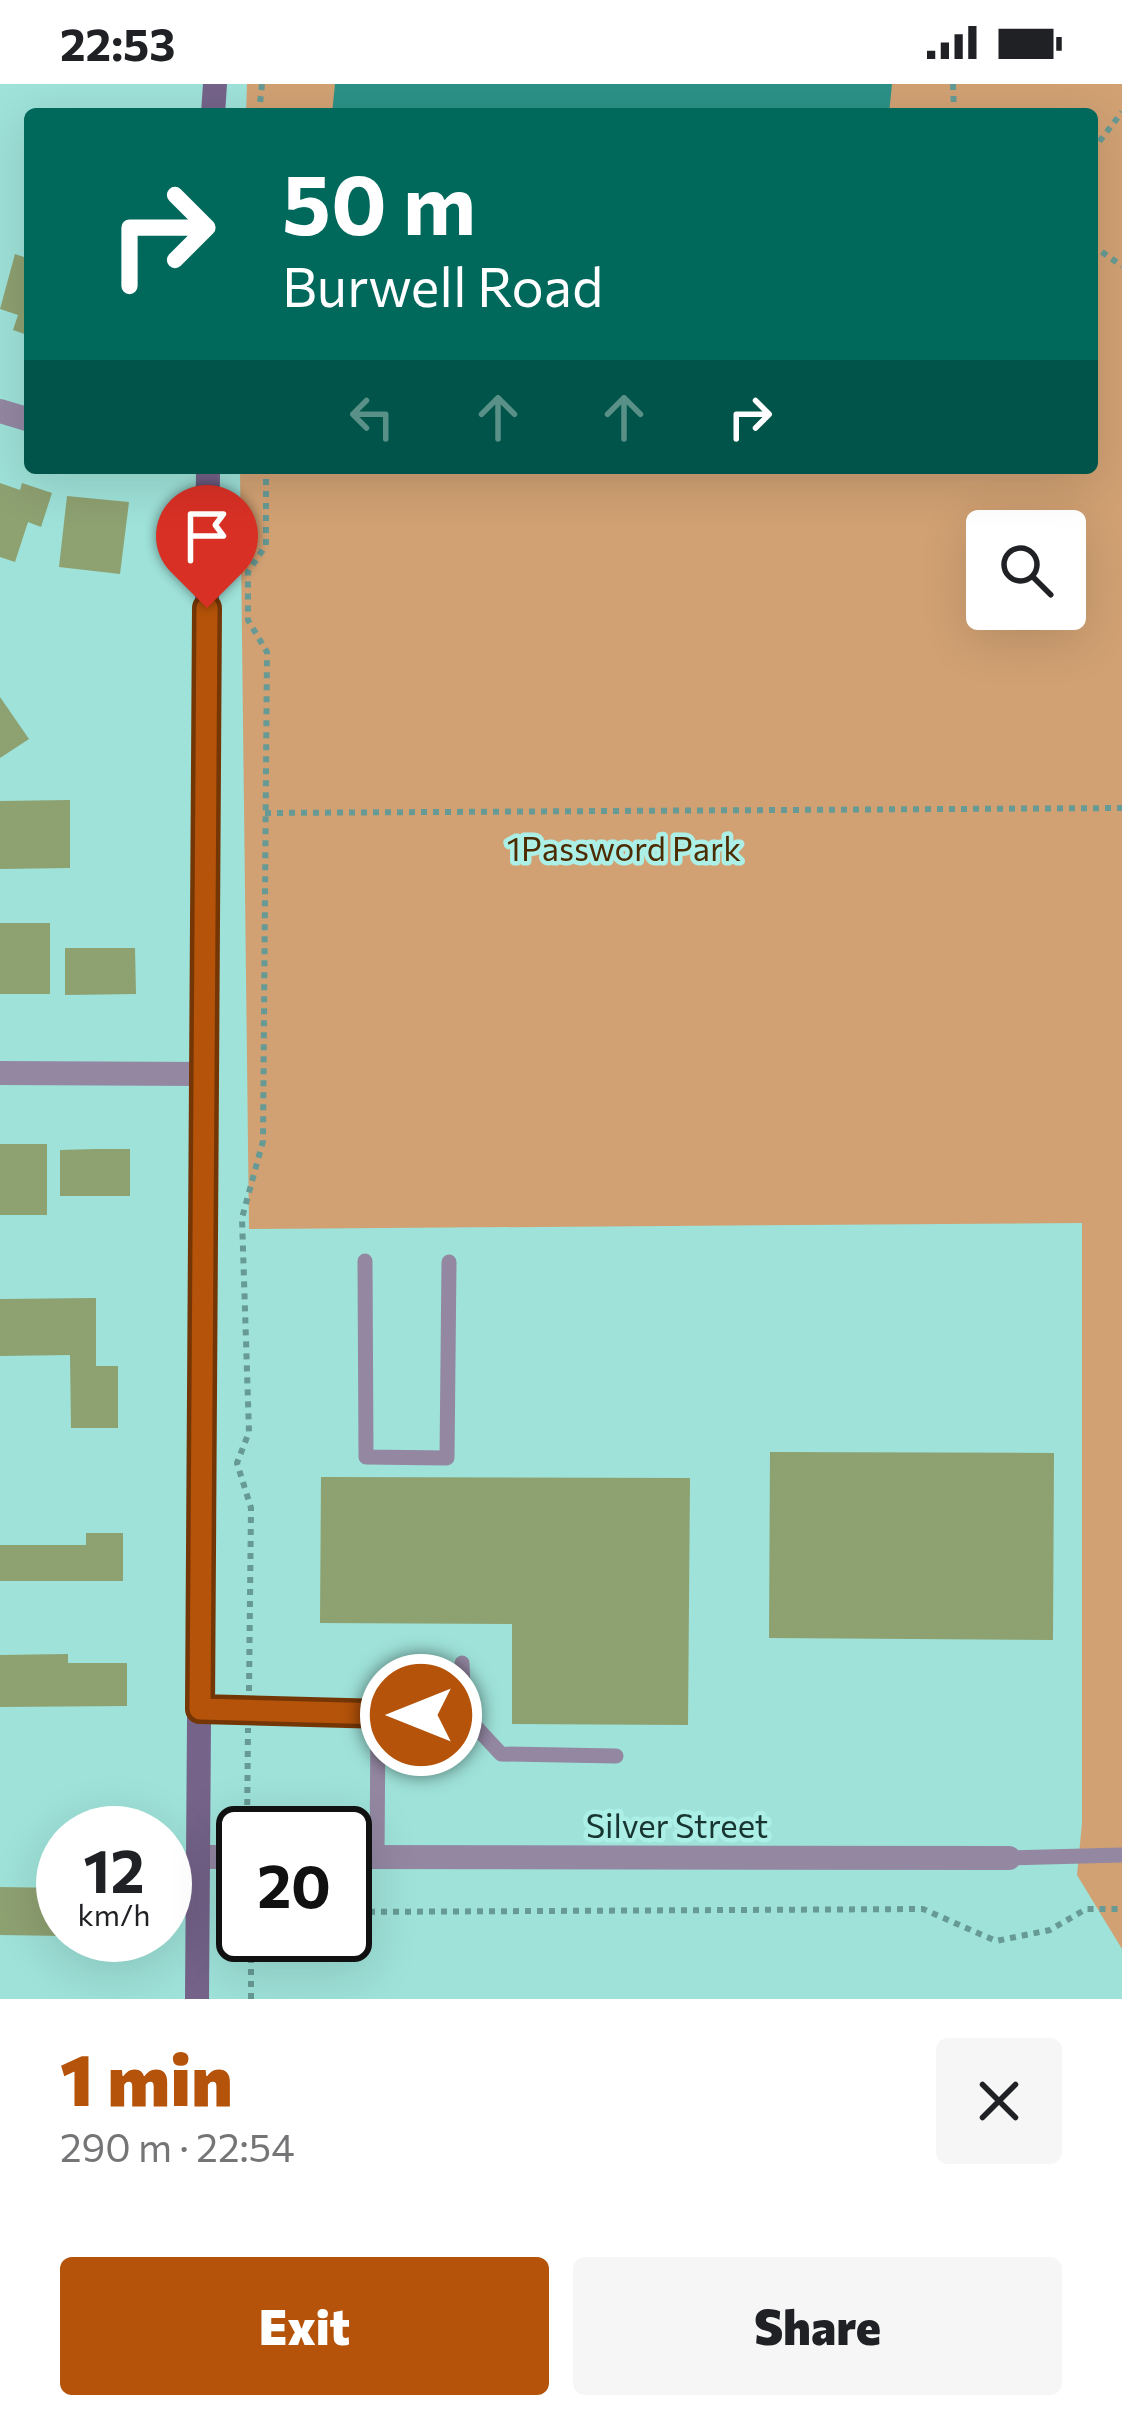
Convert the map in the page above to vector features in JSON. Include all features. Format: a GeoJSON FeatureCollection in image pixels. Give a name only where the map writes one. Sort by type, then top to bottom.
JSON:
{"type":"FeatureCollection","features":[{"type":"Feature","properties":{"kind":"main road"},"geometry":{"type":"LineString","coordinates":[[197,1999],[208,474]]}},
{"type":"Feature","properties":{"kind":"street"},"geometry":{"type":"LineString","coordinates":[[0,1073],[205,1074]]}},
{"type":"Feature","properties":{"kind":"street"},"geometry":{"type":"LineString","coordinates":[[199,1857],[216,1857]]}},
{"type":"Feature","properties":{"kind":"street","name":"Silver Street"},"geometry":{"type":"LineString","coordinates":[[372,1857],[1010,1858]]}},
{"type":"Feature","properties":{"kind":"lane"},"geometry":{"type":"LineString","coordinates":[[364,1262],[366,1457],[446,1458],[449,1262]]}},
{"type":"Feature","properties":{"kind":"lane"},"geometry":{"type":"LineString","coordinates":[[462,1663],[464,1714],[501,1754],[616,1756]]}},
{"type":"Feature","properties":{"kind":"lane"},"geometry":{"type":"LineString","coordinates":[[200,1709],[378,1716],[464,1714]]}},
{"type":"Feature","properties":{"kind":"lane"},"geometry":{"type":"LineString","coordinates":[[377,1857],[378,1716]]}},
{"type":"Feature","properties":{"kind":"lane"},"geometry":{"type":"LineString","coordinates":[[1010,1858],[1122,1855]]}},
{"type":"Feature","properties":{"kind":"path"},"geometry":{"type":"LineString","coordinates":[[1098,144],[1122,112]]}},
{"type":"Feature","properties":{"kind":"path"},"geometry":{"type":"LineString","coordinates":[[247,1806],[251,1508],[237,1463],[249,1432],[242,1218],[263,1141],[267,652],[248,620],[248,572],[266,545],[266,474]]}},
{"type":"Feature","properties":{"kind":"path"},"geometry":{"type":"LineString","coordinates":[[265,813],[1122,808]]}},
{"type":"Feature","properties":{"kind":"path"},"geometry":{"type":"LineString","coordinates":[[372,1912],[923,1909],[996,1941],[1037,1934],[1087,1909],[1122,1909]]}},
{"type":"Feature","properties":{"kind":"path"},"geometry":{"type":"LineString","coordinates":[[251,1962],[251,1999]]}},
{"type":"Feature","properties":{"kind":"green space","name":"1Password Park"},"geometry":{"type":"Polygon","coordinates":[[[247,84],[1122,84],[1122,1949],[1077,1875],[1082,1823],[1082,1223],[249,1229],[240,474],[1098,474],[1098,108],[246,108],[247,84]]]}},
{"type":"Feature","properties":{"kind":"shaded area"},"geometry":{"type":"Polygon","coordinates":[[[335,84],[892,84],[890,108],[333,108],[335,84]]]}},
{"type":"Feature","properties":{"kind":"building"},"geometry":{"type":"Polygon","coordinates":[[[15,254],[24,257],[24,334],[13,330],[18,315],[0,309],[15,254]]]}},
{"type":"Feature","properties":{"kind":"building"},"geometry":{"type":"Polygon","coordinates":[[[0,483],[20,490],[22,483],[52,493],[41,527],[28,522],[15,562],[0,557],[0,483]]]}},
{"type":"Feature","properties":{"kind":"building"},"geometry":{"type":"Polygon","coordinates":[[[67,496],[129,502],[120,574],[59,567],[67,496]]]}},
{"type":"Feature","properties":{"kind":"building"},"geometry":{"type":"Polygon","coordinates":[[[0,697],[29,739],[0,758],[0,697]]]}},
{"type":"Feature","properties":{"kind":"building"},"geometry":{"type":"Polygon","coordinates":[[[70,800],[70,868],[0,869],[0,801],[70,800]]]}},
{"type":"Feature","properties":{"kind":"building"},"geometry":{"type":"Polygon","coordinates":[[[0,923],[50,923],[50,994],[0,994],[0,923]]]}},
{"type":"Feature","properties":{"kind":"building"},"geometry":{"type":"Polygon","coordinates":[[[65,948],[135,948],[136,994],[65,995],[65,948]]]}},
{"type":"Feature","properties":{"kind":"building"},"geometry":{"type":"Polygon","coordinates":[[[0,1144],[47,1144],[47,1215],[0,1215],[0,1144]]]}},
{"type":"Feature","properties":{"kind":"building"},"geometry":{"type":"Polygon","coordinates":[[[130,1149],[130,1196],[60,1196],[60,1150],[130,1149]]]}},
{"type":"Feature","properties":{"kind":"building"},"geometry":{"type":"Polygon","coordinates":[[[96,1298],[96,1366],[118,1366],[118,1428],[71,1428],[70,1355],[0,1356],[0,1299],[96,1298]]]}},
{"type":"Feature","properties":{"kind":"building"},"geometry":{"type":"Polygon","coordinates":[[[770,1452],[1054,1453],[1053,1640],[769,1638],[770,1452]]]}},
{"type":"Feature","properties":{"kind":"building"},"geometry":{"type":"Polygon","coordinates":[[[321,1477],[690,1478],[688,1725],[512,1724],[512,1624],[320,1623],[321,1477]]]}},
{"type":"Feature","properties":{"kind":"building"},"geometry":{"type":"Polygon","coordinates":[[[86,1533],[123,1533],[123,1581],[0,1581],[0,1545],[86,1545],[86,1533]]]}},
{"type":"Feature","properties":{"kind":"building"},"geometry":{"type":"Polygon","coordinates":[[[68,1654],[68,1663],[127,1663],[127,1706],[0,1707],[0,1655],[68,1654]]]}},
{"type":"Feature","properties":{"kind":"building"},"geometry":{"type":"Polygon","coordinates":[[[0,1887],[36,1888],[36,1936],[0,1935],[0,1887]]]}},
{"type":"Feature","properties":{"kind":"route"},"geometry":{"type":"LineString","coordinates":[[207,608],[200,1709],[421,1715]]}}]}
